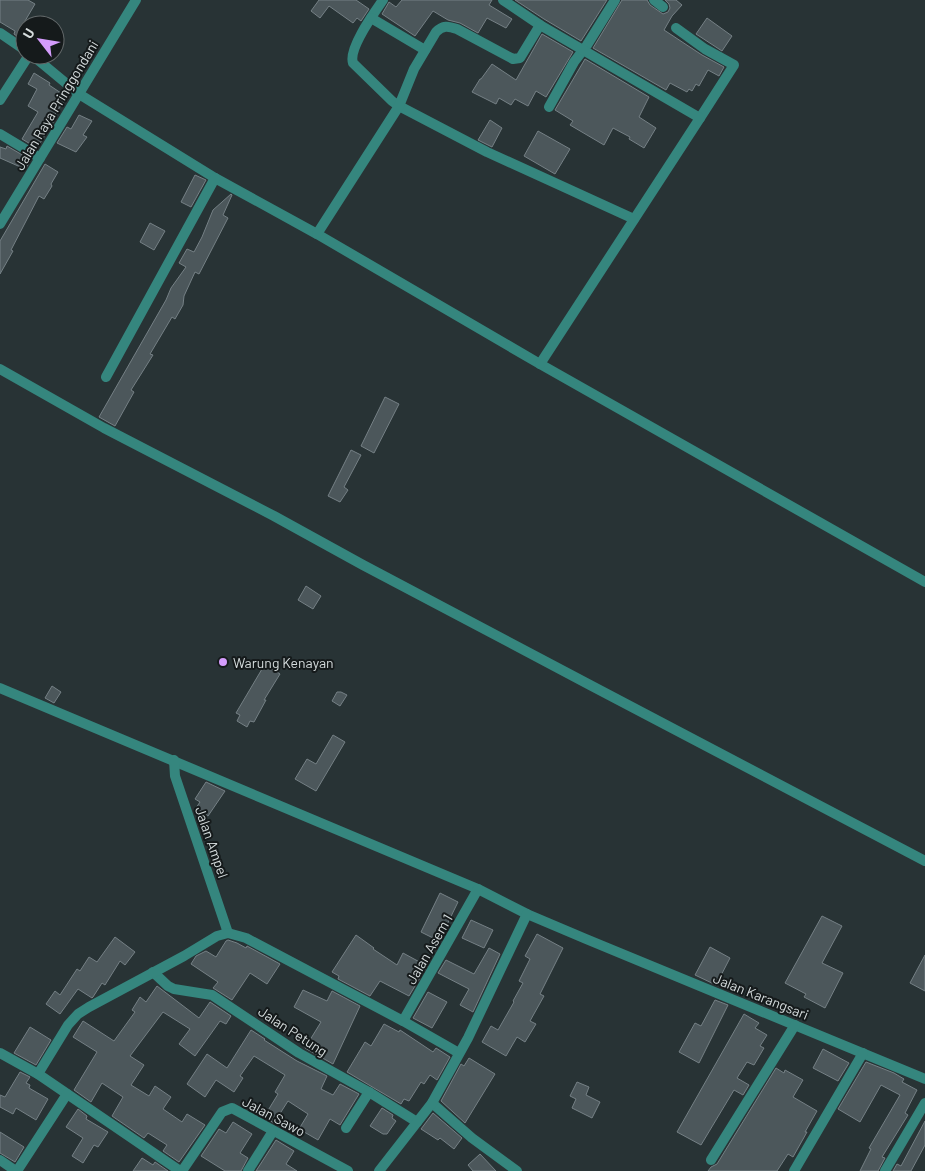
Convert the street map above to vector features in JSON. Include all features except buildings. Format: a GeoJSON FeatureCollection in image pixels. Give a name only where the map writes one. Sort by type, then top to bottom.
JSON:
{"type":"FeatureCollection","features":[{"type":"Feature","properties":{"kind":"street","name":"Jalan Raya Pringgondani"},"geometry":{"type":"LineString","coordinates":[[0,224],[136,0]]}},
{"type":"Feature","properties":{"kind":"street"},"geometry":{"type":"LineString","coordinates":[[383,0],[355,47],[352,58],[354,63],[392,101],[487,152],[634,219]]}},
{"type":"Feature","properties":{"kind":"street"},"geometry":{"type":"LineString","coordinates":[[503,0],[582,51],[700,118]]}},
{"type":"Feature","properties":{"kind":"street"},"geometry":{"type":"LineString","coordinates":[[548,107],[615,0]]}},
{"type":"Feature","properties":{"kind":"street"},"geometry":{"type":"LineString","coordinates":[[654,0],[663,7]]}},
{"type":"Feature","properties":{"kind":"street"},"geometry":{"type":"LineString","coordinates":[[371,18],[425,50]]}},
{"type":"Feature","properties":{"kind":"street"},"geometry":{"type":"LineString","coordinates":[[317,234],[399,106],[414,69],[436,32],[441,27],[448,26],[512,59],[518,59],[540,25]]}},
{"type":"Feature","properties":{"kind":"street"},"geometry":{"type":"LineString","coordinates":[[540,364],[734,66],[705,49],[676,28]]}},
{"type":"Feature","properties":{"kind":"street"},"geometry":{"type":"LineString","coordinates":[[0,32],[15,43]]}},
{"type":"Feature","properties":{"kind":"street"},"geometry":{"type":"LineString","coordinates":[[0,100],[23,65]]}},
{"type":"Feature","properties":{"kind":"street"},"geometry":{"type":"LineString","coordinates":[[43,65],[79,94],[215,178],[317,234],[540,364],[925,582]]}},
{"type":"Feature","properties":{"kind":"street"},"geometry":{"type":"LineString","coordinates":[[0,134],[40,158]]}},
{"type":"Feature","properties":{"kind":"street"},"geometry":{"type":"LineString","coordinates":[[106,377],[215,178]]}},
{"type":"Feature","properties":{"kind":"street"},"geometry":{"type":"LineString","coordinates":[[0,369],[104,428],[925,861]]}},
{"type":"Feature","properties":{"kind":"street","name":"Jalan Karangsari"},"geometry":{"type":"LineString","coordinates":[[0,688],[478,889],[528,914],[586,939],[925,1079]]}},
{"type":"Feature","properties":{"kind":"street","name":"Jalan Ampel"},"geometry":{"type":"LineString","coordinates":[[174,760],[175,776],[228,933]]}},
{"type":"Feature","properties":{"kind":"street","name":"Jalan Asem 1"},"geometry":{"type":"LineString","coordinates":[[403,1021],[478,889]]}},
{"type":"Feature","properties":{"kind":"street"},"geometry":{"type":"LineString","coordinates":[[379,1171],[432,1103],[528,914]]}},
{"type":"Feature","properties":{"kind":"street"},"geometry":{"type":"LineString","coordinates":[[38,1074],[68,1025],[78,1014],[110,994],[217,936],[228,933],[246,938],[403,1021],[459,1053]]}},
{"type":"Feature","properties":{"kind":"street","name":"Jalan Petung"},"geometry":{"type":"LineString","coordinates":[[153,972],[174,989],[212,995],[299,1053],[369,1092],[417,1122]]}},
{"type":"Feature","properties":{"kind":"street"},"geometry":{"type":"LineString","coordinates":[[711,1160],[795,1025]]}},
{"type":"Feature","properties":{"kind":"street"},"geometry":{"type":"LineString","coordinates":[[0,1053],[38,1074],[181,1171]]}},
{"type":"Feature","properties":{"kind":"street"},"geometry":{"type":"LineString","coordinates":[[794,1171],[863,1053]]}},
{"type":"Feature","properties":{"kind":"street"},"geometry":{"type":"LineString","coordinates":[[346,1128],[369,1092]]}},
{"type":"Feature","properties":{"kind":"street"},"geometry":{"type":"LineString","coordinates":[[0,1160],[16,1171],[67,1094]]}},
{"type":"Feature","properties":{"kind":"street"},"geometry":{"type":"LineString","coordinates":[[432,1103],[472,1138],[515,1170]]}},
{"type":"Feature","properties":{"kind":"street"},"geometry":{"type":"LineString","coordinates":[[885,1171],[925,1103]]}},
{"type":"Feature","properties":{"kind":"street","name":"Jalan Sawo"},"geometry":{"type":"LineString","coordinates":[[181,1171],[225,1110],[232,1108],[348,1171]]}},
{"type":"Feature","properties":{"kind":"street"},"geometry":{"type":"LineString","coordinates":[[248,1171],[273,1131]]}},
{"type":"Feature","properties":{"kind":"place","name":"Warung Kenayan"},"geometry":{"type":"Point","coordinates":[223,662]}}]}
